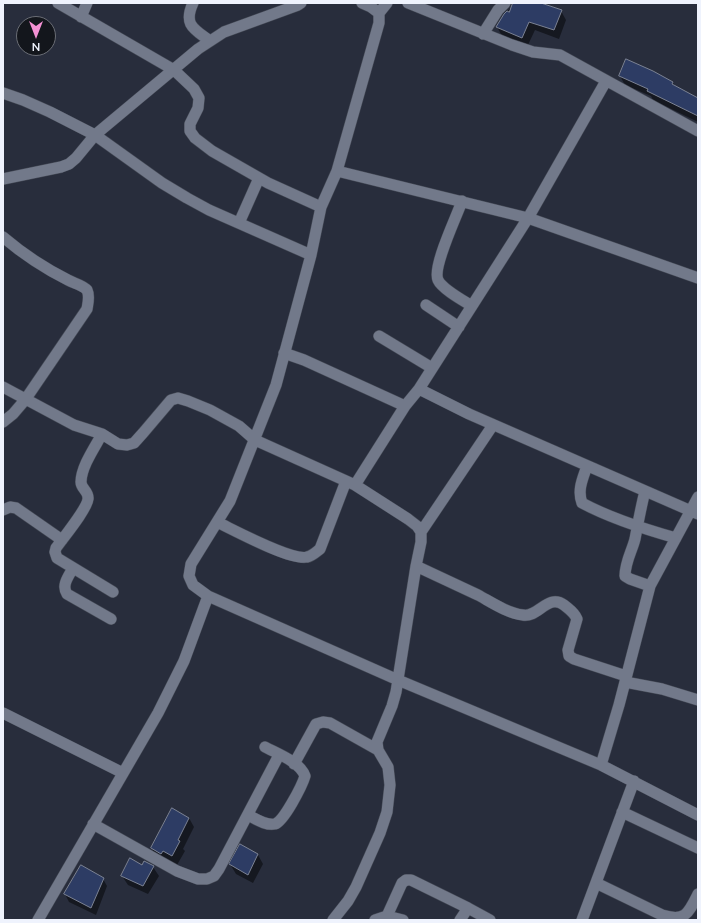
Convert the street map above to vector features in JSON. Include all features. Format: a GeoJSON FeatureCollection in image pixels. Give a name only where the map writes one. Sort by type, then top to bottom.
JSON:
{"type":"FeatureCollection","features":[{"type":"Feature","properties":{"kind":"street"},"geometry":{"type":"LineString","coordinates":[[58,3],[174,70],[194,89],[199,98],[198,108],[190,124],[190,131],[195,138],[212,152],[259,178],[321,207]]}},
{"type":"Feature","properties":{"kind":"street"},"geometry":{"type":"LineString","coordinates":[[82,17],[87,3]]}},
{"type":"Feature","properties":{"kind":"street"},"geometry":{"type":"LineString","coordinates":[[193,3],[189,11],[188,20],[191,26],[210,41]]}},
{"type":"Feature","properties":{"kind":"street"},"geometry":{"type":"LineString","coordinates":[[3,179],[61,167],[68,164],[76,158],[95,135],[198,49],[224,32],[300,3]]}},
{"type":"Feature","properties":{"kind":"street"},"geometry":{"type":"LineString","coordinates":[[362,3],[379,13]]}},
{"type":"Feature","properties":{"kind":"street"},"geometry":{"type":"LineString","coordinates":[[387,3],[379,13],[379,23],[337,171],[321,207],[311,255],[276,385],[230,501],[191,564],[189,576],[193,585],[208,596],[398,680],[601,765],[698,815]]}},
{"type":"Feature","properties":{"kind":"street"},"geometry":{"type":"LineString","coordinates":[[408,3],[512,45],[533,52],[560,55],[698,131]]}},
{"type":"Feature","properties":{"kind":"street"},"geometry":{"type":"LineString","coordinates":[[483,34],[498,10],[505,3]]}},
{"type":"Feature","properties":{"kind":"street"},"geometry":{"type":"LineString","coordinates":[[217,522],[276,550],[298,557],[306,558],[320,549],[351,483],[405,406],[419,390],[459,327],[528,218],[606,81]]}},
{"type":"Feature","properties":{"kind":"street"},"geometry":{"type":"LineString","coordinates":[[3,93],[50,112],[95,135],[162,183],[187,198],[311,255]]}},
{"type":"Feature","properties":{"kind":"street"},"geometry":{"type":"LineString","coordinates":[[337,171],[528,218],[698,278]]}},
{"type":"Feature","properties":{"kind":"street"},"geometry":{"type":"LineString","coordinates":[[239,223],[259,178]]}},
{"type":"Feature","properties":{"kind":"street"},"geometry":{"type":"LineString","coordinates":[[462,201],[440,258],[437,274],[438,280],[442,285],[472,306]]}},
{"type":"Feature","properties":{"kind":"street"},"geometry":{"type":"LineString","coordinates":[[3,237],[19,251],[42,267],[87,290],[89,297],[87,309],[25,400],[13,414],[3,422]]}},
{"type":"Feature","properties":{"kind":"street"},"geometry":{"type":"LineString","coordinates":[[426,305],[459,327]]}},
{"type":"Feature","properties":{"kind":"street"},"geometry":{"type":"LineString","coordinates":[[379,336],[432,368]]}},
{"type":"Feature","properties":{"kind":"street"},"geometry":{"type":"LineString","coordinates":[[284,353],[304,360],[405,406]]}},
{"type":"Feature","properties":{"kind":"street"},"geometry":{"type":"LineString","coordinates":[[3,387],[74,425],[102,434],[118,444],[127,445],[134,443],[171,400],[178,398],[188,400],[239,426],[255,440],[351,483],[408,519],[417,526],[421,532],[422,542],[416,566],[398,680],[392,706],[377,742],[378,750],[388,768],[390,785],[387,812],[380,833],[356,887],[348,901],[333,920]]}},
{"type":"Feature","properties":{"kind":"street"},"geometry":{"type":"LineString","coordinates":[[419,390],[587,466],[695,512]]}},
{"type":"Feature","properties":{"kind":"street"},"geometry":{"type":"LineString","coordinates":[[421,532],[493,424]]}},
{"type":"Feature","properties":{"kind":"street"},"geometry":{"type":"LineString","coordinates":[[102,434],[85,467],[81,480],[82,486],[87,492],[88,499],[85,507],[56,548],[55,552],[57,558],[112,592]]}},
{"type":"Feature","properties":{"kind":"street"},"geometry":{"type":"LineString","coordinates":[[587,466],[580,486],[580,498],[582,503],[637,526],[676,538]]}},
{"type":"Feature","properties":{"kind":"street"},"geometry":{"type":"LineString","coordinates":[[645,491],[635,540],[625,568],[625,576],[650,586]]}},
{"type":"Feature","properties":{"kind":"street"},"geometry":{"type":"LineString","coordinates":[[601,765],[650,586],[676,538],[695,512],[698,497]]}},
{"type":"Feature","properties":{"kind":"street"},"geometry":{"type":"LineString","coordinates":[[3,510],[10,506],[16,508],[62,540]]}},
{"type":"Feature","properties":{"kind":"street"},"geometry":{"type":"LineString","coordinates":[[416,566],[513,613],[524,616],[532,614],[543,606],[552,602],[560,602],[574,612],[577,619],[568,650],[570,656],[574,659],[625,679],[698,700]]}},
{"type":"Feature","properties":{"kind":"street"},"geometry":{"type":"LineString","coordinates":[[73,568],[65,584],[64,590],[67,594],[111,619]]}},
{"type":"Feature","properties":{"kind":"street"},"geometry":{"type":"LineString","coordinates":[[38,920],[158,713],[184,661],[208,596]]}},
{"type":"Feature","properties":{"kind":"street"},"geometry":{"type":"LineString","coordinates":[[3,713],[123,773]]}},
{"type":"Feature","properties":{"kind":"street"},"geometry":{"type":"LineString","coordinates":[[294,764],[316,724],[323,722],[330,723],[378,750]]}},
{"type":"Feature","properties":{"kind":"street"},"geometry":{"type":"LineString","coordinates":[[248,815],[266,824],[274,824],[279,822],[285,814],[305,776],[304,772],[294,764],[265,747]]}},
{"type":"Feature","properties":{"kind":"street"},"geometry":{"type":"LineString","coordinates":[[93,824],[176,871],[198,879],[206,879],[214,876],[219,869],[279,755]]}},
{"type":"Feature","properties":{"kind":"street"},"geometry":{"type":"LineString","coordinates":[[582,920],[634,781]]}},
{"type":"Feature","properties":{"kind":"street"},"geometry":{"type":"LineString","coordinates":[[622,812],[698,848]]}},
{"type":"Feature","properties":{"kind":"street"},"geometry":{"type":"LineString","coordinates":[[387,916],[402,883],[406,880],[411,880],[490,920]]}},
{"type":"Feature","properties":{"kind":"street"},"geometry":{"type":"LineString","coordinates":[[596,883],[662,915],[673,918],[682,917],[686,914],[698,894]]}},
{"type":"Feature","properties":{"kind":"street"},"geometry":{"type":"LineString","coordinates":[[460,920],[468,908]]}},
{"type":"Feature","properties":{"kind":"street"},"geometry":{"type":"LineString","coordinates":[[375,920],[387,916],[404,920]]}},
{"type":"Feature","properties":{"kind":"building"},"geometry":{"type":"Polygon","coordinates":[[[513,3],[541,3],[562,10],[554,30],[529,22],[522,38],[496,27],[504,14],[507,11],[509,12],[513,3]]]}},
{"type":"Feature","properties":{"kind":"building"},"geometry":{"type":"Polygon","coordinates":[[[626,59],[653,71],[673,82],[672,84],[698,98],[698,116],[647,91],[648,89],[619,76],[626,59]]]}},
{"type":"Feature","properties":{"kind":"building"},"geometry":{"type":"Polygon","coordinates":[[[172,808],[189,818],[172,856],[163,851],[161,854],[151,848],[172,808]]]}},
{"type":"Feature","properties":{"kind":"building"},"geometry":{"type":"Polygon","coordinates":[[[240,844],[258,854],[248,875],[229,864],[240,844]]]}},
{"type":"Feature","properties":{"kind":"building"},"geometry":{"type":"Polygon","coordinates":[[[130,858],[142,865],[144,861],[154,866],[143,886],[121,876],[130,858]]]}},
{"type":"Feature","properties":{"kind":"building"},"geometry":{"type":"Polygon","coordinates":[[[81,865],[104,878],[91,908],[64,894],[81,865]]]}}]}
